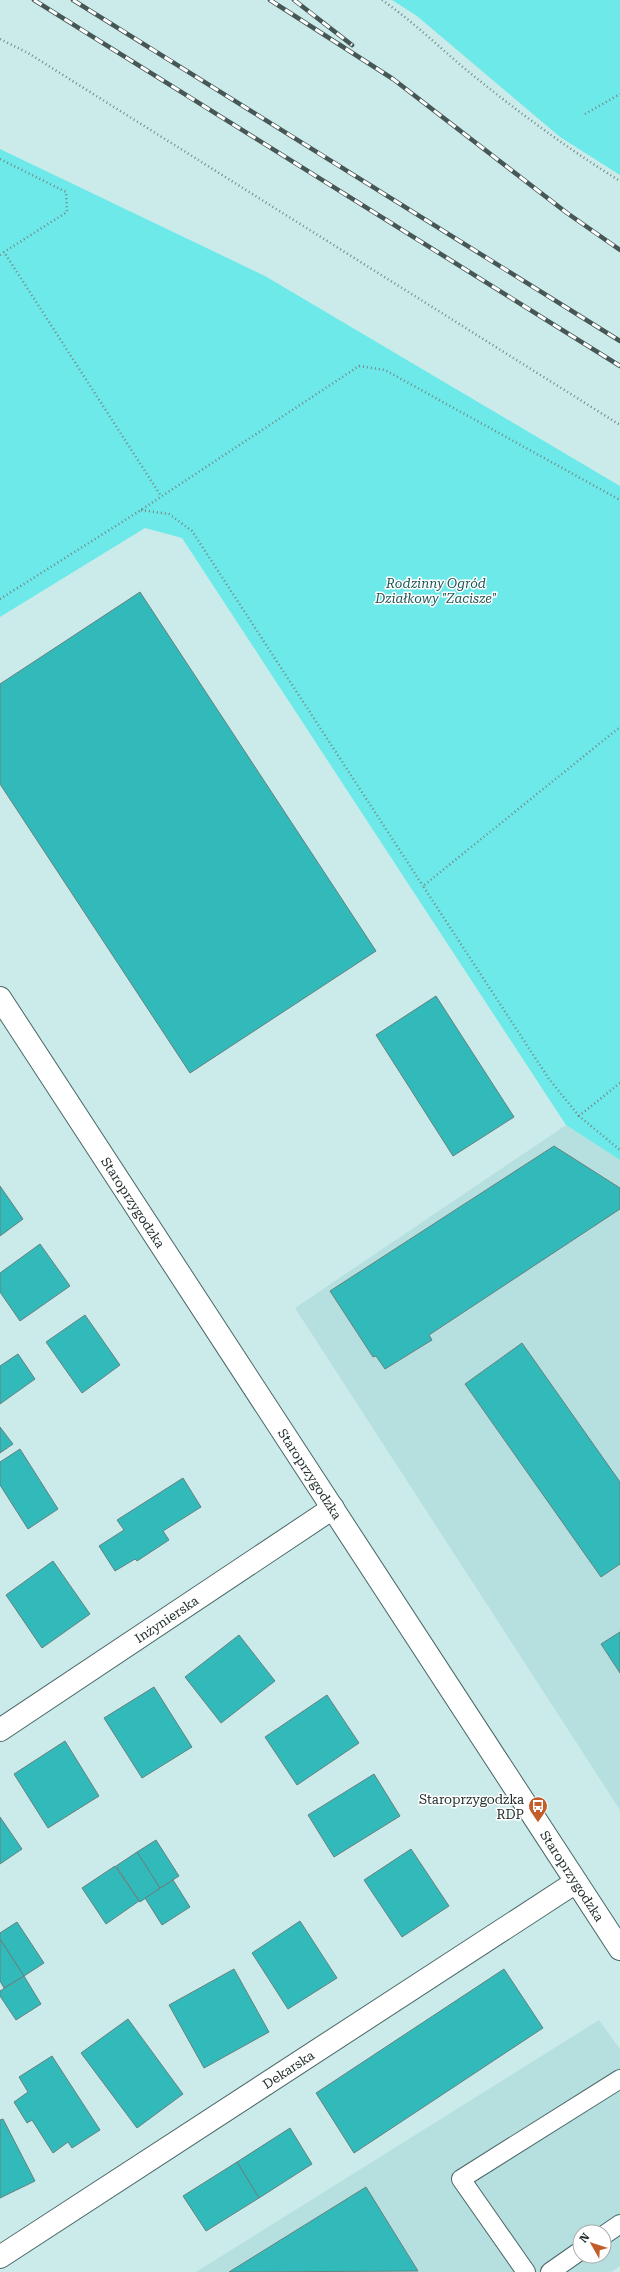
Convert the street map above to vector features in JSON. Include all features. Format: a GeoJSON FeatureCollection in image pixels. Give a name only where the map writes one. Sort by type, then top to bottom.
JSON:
{"type":"FeatureCollection","features":[{"type":"Feature","properties":{"kind":"street","name":"Staroprzygodzka"},"geometry":{"type":"LineString","coordinates":[[0,998],[620,1949]]}},
{"type":"Feature","properties":{"kind":"street","name":"Inżynierska"},"geometry":{"type":"LineString","coordinates":[[0,1730],[333,1508]]}},
{"type":"Feature","properties":{"kind":"street","name":"Dekarska"},"geometry":{"type":"LineString","coordinates":[[0,2257],[576,1882]]}},
{"type":"Feature","properties":{"kind":"lane"},"geometry":{"type":"LineString","coordinates":[[526,2272],[461,2179],[620,2079]]}},
{"type":"Feature","properties":{"kind":"lane"},"geometry":{"type":"LineString","coordinates":[[550,2272],[572,2257]]}},
{"type":"Feature","properties":{"kind":"path"},"geometry":{"type":"LineString","coordinates":[[382,0],[399,12],[464,68],[540,129],[620,181]]}},
{"type":"Feature","properties":{"kind":"path"},"geometry":{"type":"LineString","coordinates":[[0,39],[28,54],[620,425]]}},
{"type":"Feature","properties":{"kind":"path"},"geometry":{"type":"LineString","coordinates":[[585,114],[620,94]]}},
{"type":"Feature","properties":{"kind":"path"},"geometry":{"type":"LineString","coordinates":[[0,159],[66,192],[68,212],[0,254]]}},
{"type":"Feature","properties":{"kind":"path"},"geometry":{"type":"LineString","coordinates":[[4,252],[161,496]]}},
{"type":"Feature","properties":{"kind":"path"},"geometry":{"type":"LineString","coordinates":[[0,599],[141,510],[359,366],[385,370],[620,500]]}},
{"type":"Feature","properties":{"kind":"path"},"geometry":{"type":"LineString","coordinates":[[141,510],[168,514],[192,531],[549,1079],[579,1116],[620,1150]]}},
{"type":"Feature","properties":{"kind":"path"},"geometry":{"type":"LineString","coordinates":[[423,886],[620,727]]}},
{"type":"Feature","properties":{"kind":"path"},"geometry":{"type":"LineString","coordinates":[[579,1116],[620,1083]]}},
{"type":"Feature","properties":{"kind":"shaded area"},"geometry":{"type":"Polygon","coordinates":[[[566,1125],[620,1160],[620,1810],[295,1308],[566,1125]]]}},
{"type":"Feature","properties":{"kind":"shaded area"},"geometry":{"type":"Polygon","coordinates":[[[599,2020],[620,2049],[620,2266],[611,2272],[196,2272],[599,2020]]]}},
{"type":"Feature","properties":{"kind":"green space"},"geometry":{"type":"Polygon","coordinates":[[[392,0],[620,0],[620,175],[560,137],[417,16],[392,0]]]}},
{"type":"Feature","properties":{"kind":"green space","name":"Rodzinny Ogród Działkowy \"Zacisze\""},"geometry":{"type":"Polygon","coordinates":[[[0,149],[265,276],[620,486],[620,1160],[566,1125],[182,538],[145,528],[0,617],[0,149]]]}},
{"type":"Feature","properties":{"kind":"building"},"geometry":{"type":"Polygon","coordinates":[[[140,592],[376,951],[190,1073],[0,784],[0,684],[140,592]]]}},
{"type":"Feature","properties":{"kind":"building"},"geometry":{"type":"Polygon","coordinates":[[[436,996],[514,1117],[453,1156],[376,1035],[436,996]]]}},
{"type":"Feature","properties":{"kind":"building"},"geometry":{"type":"Polygon","coordinates":[[[554,1146],[620,1188],[620,1209],[429,1335],[432,1340],[385,1369],[376,1356],[373,1357],[330,1291],[554,1146]]]}},
{"type":"Feature","properties":{"kind":"building"},"geometry":{"type":"Polygon","coordinates":[[[0,1186],[23,1219],[0,1236],[0,1186]]]}},
{"type":"Feature","properties":{"kind":"building"},"geometry":{"type":"Polygon","coordinates":[[[40,1244],[70,1286],[20,1321],[0,1292],[0,1273],[40,1244]]]}},
{"type":"Feature","properties":{"kind":"building"},"geometry":{"type":"Polygon","coordinates":[[[85,1315],[120,1365],[82,1393],[46,1342],[85,1315]]]}},
{"type":"Feature","properties":{"kind":"building"},"geometry":{"type":"Polygon","coordinates":[[[522,1343],[620,1482],[620,1564],[601,1577],[465,1384],[522,1343]]]}},
{"type":"Feature","properties":{"kind":"building"},"geometry":{"type":"Polygon","coordinates":[[[18,1354],[35,1379],[0,1404],[0,1366],[18,1354]]]}},
{"type":"Feature","properties":{"kind":"building"},"geometry":{"type":"Polygon","coordinates":[[[0,1427],[13,1444],[0,1453],[0,1427]]]}},
{"type":"Feature","properties":{"kind":"building"},"geometry":{"type":"Polygon","coordinates":[[[20,1449],[58,1509],[28,1529],[0,1485],[0,1462],[20,1449]]]}},
{"type":"Feature","properties":{"kind":"building"},"geometry":{"type":"Polygon","coordinates":[[[183,1478],[201,1507],[163,1531],[169,1540],[137,1561],[135,1559],[115,1571],[99,1546],[124,1530],[117,1520],[183,1478]]]}},
{"type":"Feature","properties":{"kind":"building"},"geometry":{"type":"Polygon","coordinates":[[[53,1561],[90,1614],[42,1648],[6,1595],[53,1561]]]}},
{"type":"Feature","properties":{"kind":"building"},"geometry":{"type":"Polygon","coordinates":[[[620,1632],[620,1673],[601,1644],[620,1632]]]}},
{"type":"Feature","properties":{"kind":"building"},"geometry":{"type":"Polygon","coordinates":[[[239,1635],[275,1681],[221,1723],[185,1677],[239,1635]]]}},
{"type":"Feature","properties":{"kind":"building"},"geometry":{"type":"Polygon","coordinates":[[[154,1687],[192,1747],[142,1778],[104,1718],[154,1687]]]}},
{"type":"Feature","properties":{"kind":"building"},"geometry":{"type":"Polygon","coordinates":[[[327,1695],[359,1743],[297,1785],[265,1737],[327,1695]]]}},
{"type":"Feature","properties":{"kind":"building"},"geometry":{"type":"Polygon","coordinates":[[[65,1741],[99,1796],[48,1828],[14,1774],[65,1741]]]}},
{"type":"Feature","properties":{"kind":"building"},"geometry":{"type":"Polygon","coordinates":[[[374,1774],[400,1816],[334,1857],[308,1815],[374,1774]]]}},
{"type":"Feature","properties":{"kind":"building"},"geometry":{"type":"Polygon","coordinates":[[[0,1817],[22,1849],[0,1864],[0,1817]]]}},
{"type":"Feature","properties":{"kind":"building"},"geometry":{"type":"Polygon","coordinates":[[[156,1840],[179,1876],[160,1888],[137,1852],[156,1840]]]}},
{"type":"Feature","properties":{"kind":"building"},"geometry":{"type":"Polygon","coordinates":[[[411,1849],[449,1906],[402,1937],[364,1880],[411,1849]]]}},
{"type":"Feature","properties":{"kind":"building"},"geometry":{"type":"Polygon","coordinates":[[[137,1852],[160,1888],[140,1902],[116,1866],[137,1852]]]}},
{"type":"Feature","properties":{"kind":"building"},"geometry":{"type":"Polygon","coordinates":[[[115,1866],[139,1901],[106,1924],[82,1888],[115,1866]]]}},
{"type":"Feature","properties":{"kind":"building"},"geometry":{"type":"Polygon","coordinates":[[[173,1880],[190,1907],[162,1925],[145,1898],[173,1880]]]}},
{"type":"Feature","properties":{"kind":"building"},"geometry":{"type":"Polygon","coordinates":[[[300,1921],[337,1978],[288,2009],[252,1953],[300,1921]]]}},
{"type":"Feature","properties":{"kind":"building"},"geometry":{"type":"Polygon","coordinates":[[[17,1922],[44,1963],[24,1976],[0,1939],[0,1933],[17,1922]]]}},
{"type":"Feature","properties":{"kind":"building"},"geometry":{"type":"Polygon","coordinates":[[[0,1939],[24,1976],[4,1988],[0,1981],[0,1939]]]}},
{"type":"Feature","properties":{"kind":"building"},"geometry":{"type":"Polygon","coordinates":[[[234,1969],[269,2032],[204,2068],[169,2005],[234,1969]]]}},
{"type":"Feature","properties":{"kind":"building"},"geometry":{"type":"Polygon","coordinates":[[[504,1969],[543,2028],[354,2153],[316,2093],[504,1969]]]}},
{"type":"Feature","properties":{"kind":"building"},"geometry":{"type":"Polygon","coordinates":[[[24,1976],[41,2004],[16,2020],[0,1996],[0,1991],[24,1976]]]}},
{"type":"Feature","properties":{"kind":"building"},"geometry":{"type":"Polygon","coordinates":[[[128,2019],[183,2094],[137,2128],[81,2053],[128,2019]]]}},
{"type":"Feature","properties":{"kind":"building"},"geometry":{"type":"Polygon","coordinates":[[[52,2056],[100,2130],[72,2148],[68,2142],[53,2153],[32,2120],[27,2123],[14,2102],[28,2092],[19,2077],[52,2056]]]}},
{"type":"Feature","properties":{"kind":"building"},"geometry":{"type":"Polygon","coordinates":[[[3,2119],[35,2181],[0,2198],[0,2120],[3,2119]]]}},
{"type":"Feature","properties":{"kind":"building"},"geometry":{"type":"Polygon","coordinates":[[[290,2128],[312,2164],[259,2198],[237,2162],[290,2128]]]}},
{"type":"Feature","properties":{"kind":"building"},"geometry":{"type":"Polygon","coordinates":[[[237,2162],[259,2198],[206,2231],[183,2196],[237,2162]]]}},
{"type":"Feature","properties":{"kind":"building"},"geometry":{"type":"Polygon","coordinates":[[[366,2187],[418,2271],[229,2272],[366,2187]]]}},
{"type":"Feature","properties":{"kind":"railway"},"geometry":{"type":"LineString","coordinates":[[34,0],[620,366]]}},
{"type":"Feature","properties":{"kind":"railway"},"geometry":{"type":"LineString","coordinates":[[73,0],[620,341]]}},
{"type":"Feature","properties":{"kind":"railway"},"geometry":{"type":"LineString","coordinates":[[270,0],[393,79],[567,213],[620,250]]}},
{"type":"Feature","properties":{"kind":"railway"},"geometry":{"type":"LineString","coordinates":[[294,0],[352,45]]}},
{"type":"Feature","properties":{"kind":"place","name":"Staroprzygodzka RDP"},"geometry":{"type":"Point","coordinates":[538,1823]}}]}
